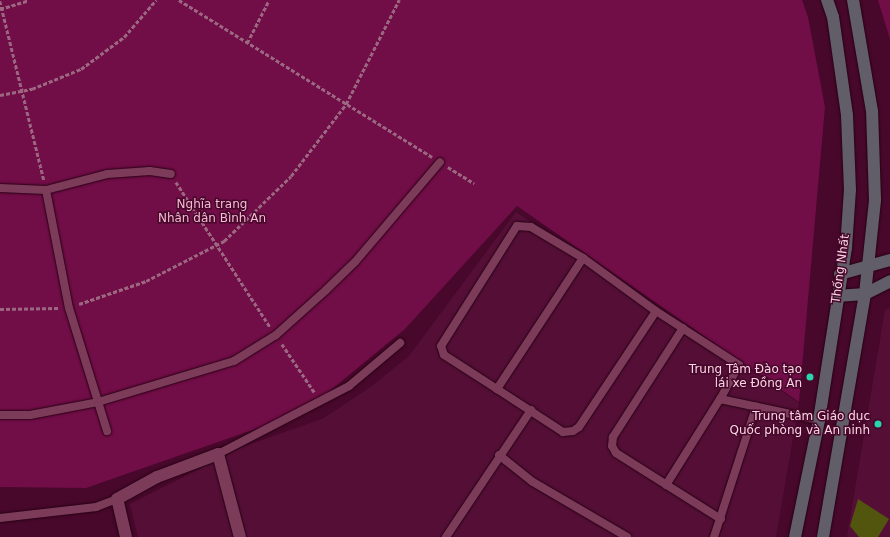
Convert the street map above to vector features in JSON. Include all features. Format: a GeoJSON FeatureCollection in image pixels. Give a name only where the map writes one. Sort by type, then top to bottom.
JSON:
{"type":"FeatureCollection","features":[{"type":"Feature","properties":{"kind":"main road","name":"Thống Nhất"},"geometry":{"type":"LineString","coordinates":[[795,537],[819,420],[840,274],[846,248],[850,190],[847,116],[833,17],[827,0]]}},
{"type":"Feature","properties":{"kind":"main road","name":"Thống Nhất"},"geometry":{"type":"LineString","coordinates":[[823,537],[865,294],[874,200],[872,111],[853,0]]}},
{"type":"Feature","properties":{"kind":"main road"},"geometry":{"type":"LineString","coordinates":[[840,274],[868,268],[890,260]]}},
{"type":"Feature","properties":{"kind":"main road"},"geometry":{"type":"LineString","coordinates":[[837,296],[865,294],[890,281]]}},
{"type":"Feature","properties":{"kind":"street"},"geometry":{"type":"LineString","coordinates":[[126,537],[117,499],[157,477],[218,454],[240,537]]}},
{"type":"Feature","properties":{"kind":"lane"},"geometry":{"type":"LineString","coordinates":[[0,415],[30,415],[98,402],[234,361],[276,335],[355,262],[440,162]]}},
{"type":"Feature","properties":{"kind":"lane"},"geometry":{"type":"LineString","coordinates":[[0,188],[46,190],[107,174],[150,171],[171,174]]}},
{"type":"Feature","properties":{"kind":"lane"},"geometry":{"type":"LineString","coordinates":[[46,190],[69,308],[107,431]]}},
{"type":"Feature","properties":{"kind":"lane"},"geometry":{"type":"LineString","coordinates":[[656,311],[579,427],[563,432],[444,355],[441,346],[442,339],[517,226],[531,227],[582,258],[656,311],[738,365],[720,399],[666,485]]}},
{"type":"Feature","properties":{"kind":"lane"},"geometry":{"type":"LineString","coordinates":[[497,390],[582,258]]}},
{"type":"Feature","properties":{"kind":"lane"},"geometry":{"type":"LineString","coordinates":[[682,328],[613,437],[612,446],[616,453],[721,519]]}},
{"type":"Feature","properties":{"kind":"lane"},"geometry":{"type":"LineString","coordinates":[[218,454],[349,386],[400,343]]}},
{"type":"Feature","properties":{"kind":"lane"},"geometry":{"type":"LineString","coordinates":[[720,399],[756,407],[786,410],[819,420]]}},
{"type":"Feature","properties":{"kind":"lane"},"geometry":{"type":"LineString","coordinates":[[714,537],[756,407]]}},
{"type":"Feature","properties":{"kind":"lane"},"geometry":{"type":"LineString","coordinates":[[446,537],[499,455],[531,410]]}},
{"type":"Feature","properties":{"kind":"lane"},"geometry":{"type":"LineString","coordinates":[[499,455],[533,482],[627,537]]}},
{"type":"Feature","properties":{"kind":"lane"},"geometry":{"type":"LineString","coordinates":[[0,518],[96,507],[117,499]]}},
{"type":"Feature","properties":{"kind":"path"},"geometry":{"type":"LineString","coordinates":[[1,9],[29,0]]}},
{"type":"Feature","properties":{"kind":"path"},"geometry":{"type":"LineString","coordinates":[[0,95],[22,91],[81,69],[124,38],[156,0]]}},
{"type":"Feature","properties":{"kind":"path"},"geometry":{"type":"LineString","coordinates":[[179,0],[474,183]]}},
{"type":"Feature","properties":{"kind":"path"},"geometry":{"type":"LineString","coordinates":[[247,43],[269,0]]}},
{"type":"Feature","properties":{"kind":"path"},"geometry":{"type":"LineString","coordinates":[[0,309],[69,308],[146,281],[224,240],[291,176],[346,104],[399,0]]}},
{"type":"Feature","properties":{"kind":"path"},"geometry":{"type":"LineString","coordinates":[[0,1],[46,190]]}},
{"type":"Feature","properties":{"kind":"path"},"geometry":{"type":"LineString","coordinates":[[171,174],[215,245],[316,395]]}},
{"type":"Feature","properties":{"kind":"shaded area"},"geometry":{"type":"Polygon","coordinates":[[[516,212],[799,403],[776,537],[138,537],[130,504],[243,447],[324,418],[372,386],[409,356],[516,212]]]}},
{"type":"Feature","properties":{"kind":"shaded area","name":"Trung tâm Giáo dục Quốc phòng và An ninh"},"geometry":{"type":"Polygon","coordinates":[[[890,308],[890,537],[847,537],[885,310],[890,308]]]}},
{"type":"Feature","properties":{"kind":"green space","name":"Nghĩa trang Nhân dân Bình An"},"geometry":{"type":"Polygon","coordinates":[[[0,0],[802,0],[808,17],[825,107],[799,402],[517,206],[405,329],[304,412],[86,488],[0,487],[0,0]]]}},
{"type":"Feature","properties":{"kind":"green space"},"geometry":{"type":"Polygon","coordinates":[[[878,0],[890,0],[890,39],[878,0]]]}},
{"type":"Feature","properties":{"kind":"building"},"geometry":{"type":"Polygon","coordinates":[[[858,499],[889,519],[878,537],[859,537],[850,526],[858,499]]]}},
{"type":"Feature","properties":{"kind":"place","name":"Trung Tâm Đào tạo lái xe Đồng An"},"geometry":{"type":"Point","coordinates":[810,377]}},
{"type":"Feature","properties":{"kind":"place","name":"Trung tâm Giáo dục Quốc phòng và An ninh"},"geometry":{"type":"Point","coordinates":[878,424]}}]}
